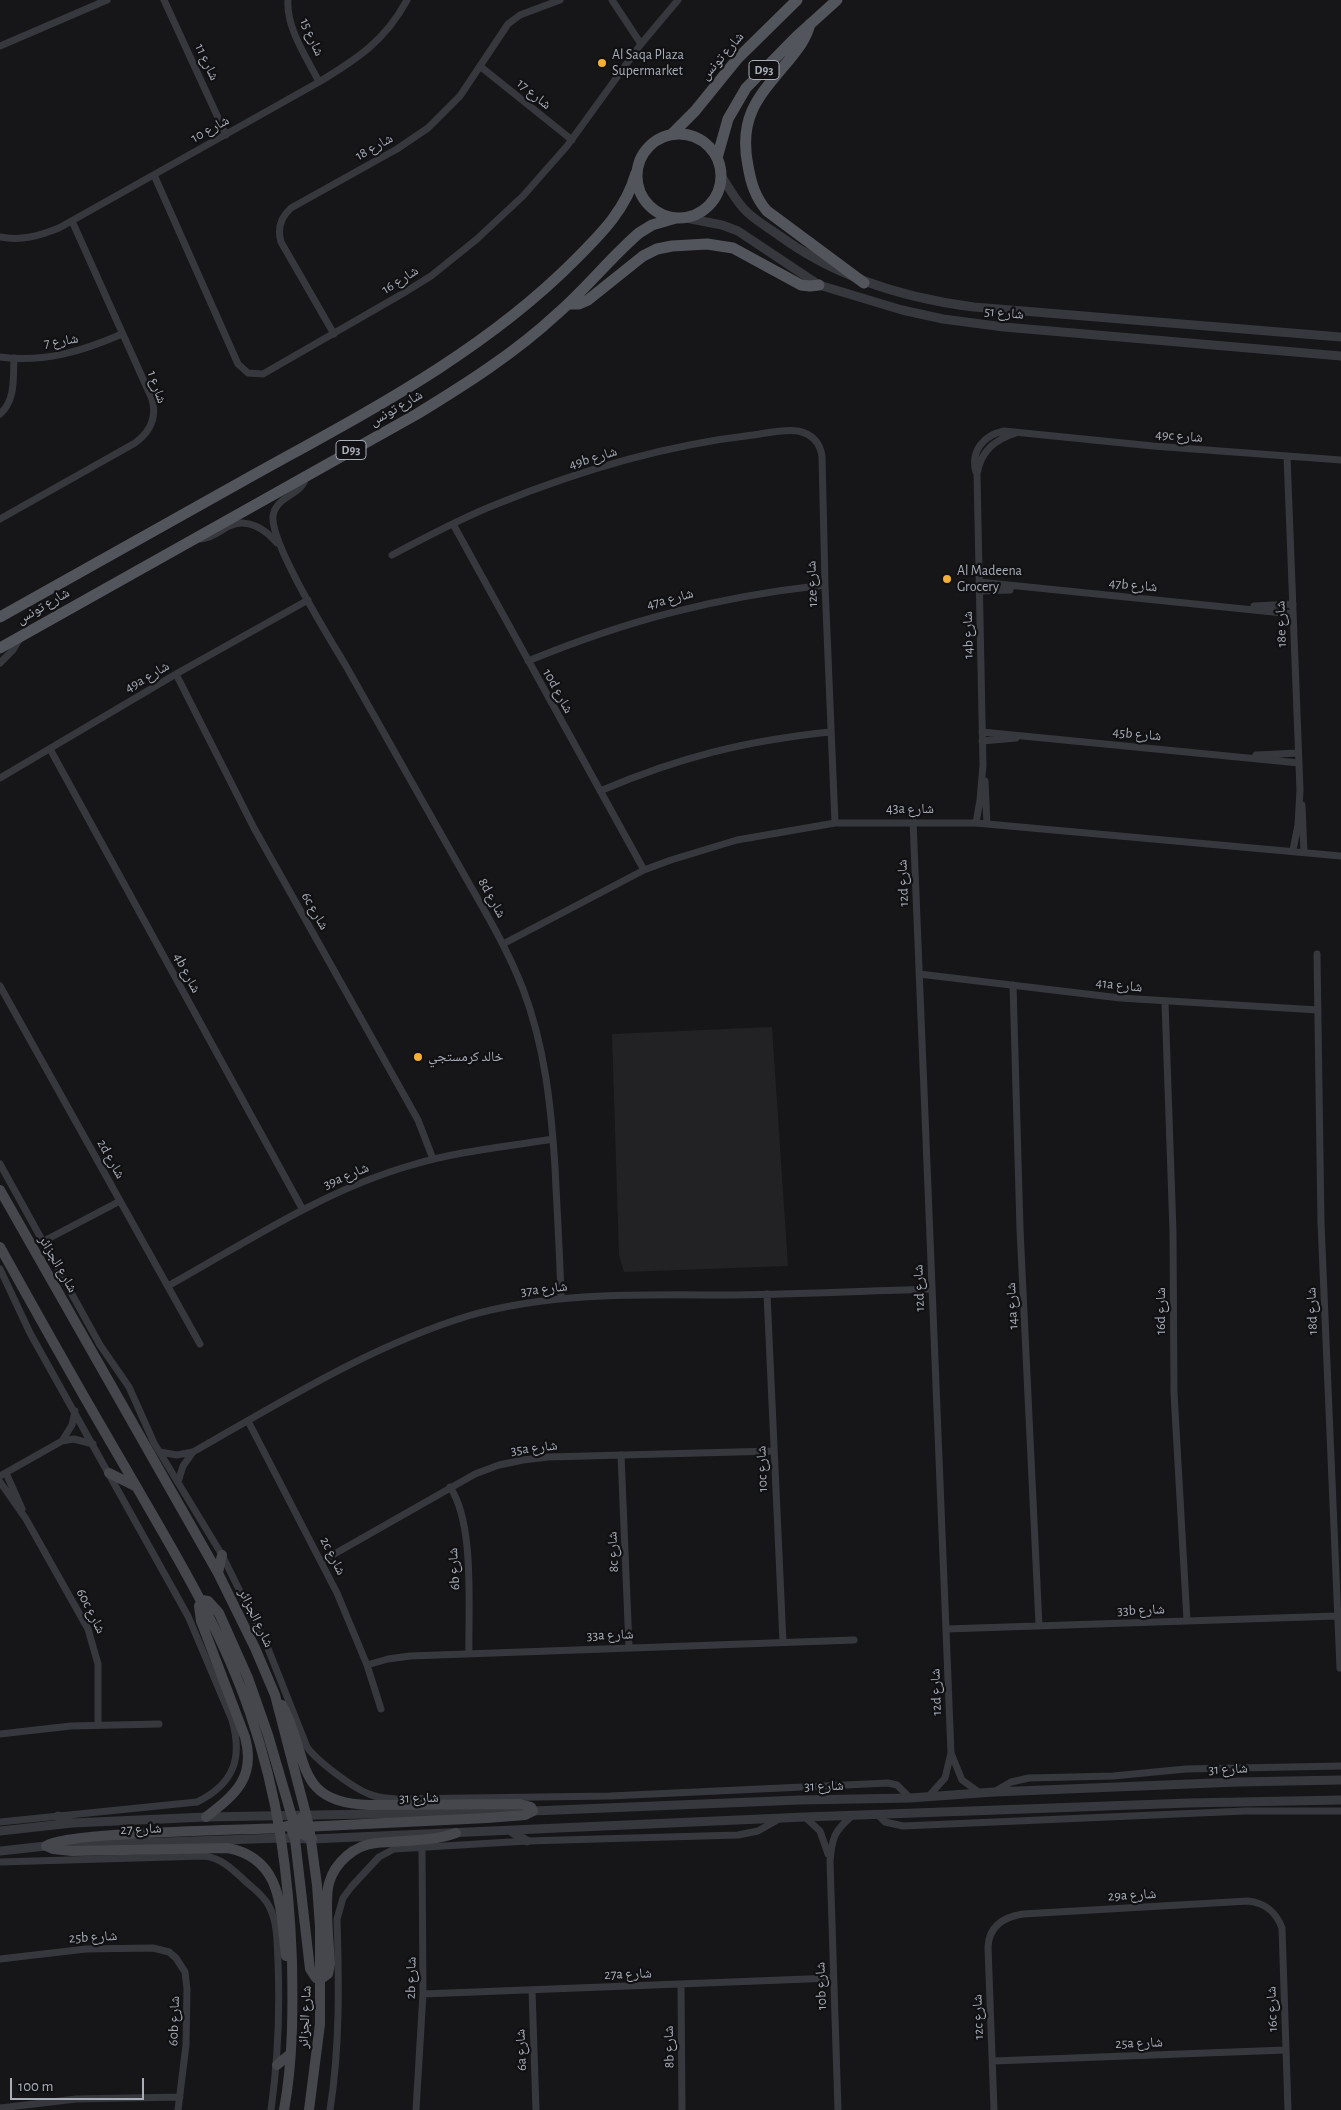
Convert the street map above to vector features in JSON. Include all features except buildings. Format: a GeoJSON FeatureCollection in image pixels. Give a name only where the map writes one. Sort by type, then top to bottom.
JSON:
{"type":"FeatureCollection","features":[{"type":"Feature","properties":{"kind":"main road","name":"شارع تونس"},"geometry":{"type":"LineString","coordinates":[[672,134],[695,111],[738,58],[797,0]]}},
{"type":"Feature","properties":{"kind":"main road","name":"D93"},"geometry":{"type":"LineString","coordinates":[[717,158],[723,131],[740,96],[753,80],[837,0]]}},
{"type":"Feature","properties":{"kind":"main road"},"geometry":{"type":"LineString","coordinates":[[810,24],[799,48],[761,92],[750,112],[745,141],[751,183],[757,198],[767,211],[864,283]]}},
{"type":"Feature","properties":{"kind":"main road"},"geometry":{"type":"LineString","coordinates":[[672,134],[694,136],[712,149],[717,158],[722,178],[714,200],[697,214],[681,218],[663,215],[652,208],[643,198],[638,186],[636,173],[640,159],[647,148],[659,139],[672,134]]}},
{"type":"Feature","properties":{"kind":"main road","name":"شارع تونس"},"geometry":{"type":"LineString","coordinates":[[0,617],[388,400],[476,344],[526,305],[589,246],[621,209],[630,192],[636,173]]}},
{"type":"Feature","properties":{"kind":"main road","name":"شارع تونس"},"geometry":{"type":"LineString","coordinates":[[0,648],[460,387],[533,336],[639,233],[652,225],[681,218]]}},
{"type":"Feature","properties":{"kind":"main road"},"geometry":{"type":"LineString","coordinates":[[568,304],[579,304],[588,300],[643,256],[657,249],[672,246],[707,244],[725,246],[741,251],[801,285],[819,285]]}},
{"type":"Feature","properties":{"kind":"main road","name":"شارع الجزائر"},"geometry":{"type":"LineString","coordinates":[[0,1190],[218,1573],[255,1648],[275,1696],[312,1839],[320,1927],[321,1979],[318,2042],[309,2110]]}},
{"type":"Feature","properties":{"kind":"main road"},"geometry":{"type":"LineString","coordinates":[[0,1247],[202,1600],[249,1710],[265,1762],[278,1815],[290,1829],[312,1839]]}},
{"type":"Feature","properties":{"kind":"main road"},"geometry":{"type":"LineString","coordinates":[[109,1472],[136,1486]]}},
{"type":"Feature","properties":{"kind":"main road"},"geometry":{"type":"LineString","coordinates":[[218,1573],[222,1555]]}},
{"type":"Feature","properties":{"kind":"main road"},"geometry":{"type":"LineString","coordinates":[[202,1600],[199,1606],[201,1621],[228,1688],[249,1750],[249,1763],[246,1775],[238,1790],[206,1817]]}},
{"type":"Feature","properties":{"kind":"main road"},"geometry":{"type":"LineString","coordinates":[[202,1600],[208,1601],[219,1613],[248,1678],[268,1735],[290,1829],[312,1974],[321,1979],[328,1974],[330,1964],[327,1894],[329,1882],[339,1864],[347,1856],[365,1845],[438,1838],[456,1833]]}},
{"type":"Feature","properties":{"kind":"main road"},"geometry":{"type":"LineString","coordinates":[[46,1846],[55,1841],[91,1837],[290,1829],[309,1826],[487,1818],[525,1815],[533,1811],[531,1807],[520,1804],[369,1805],[344,1803],[333,1799],[321,1792],[309,1777],[285,1711],[275,1696]]}},
{"type":"Feature","properties":{"kind":"main road"},"geometry":{"type":"LineString","coordinates":[[290,1829],[306,1814]]}},
{"type":"Feature","properties":{"kind":"main road","name":"شارع الجزائر"},"geometry":{"type":"LineString","coordinates":[[284,2110],[290,2054],[292,1978],[290,1829]]}},
{"type":"Feature","properties":{"kind":"main road"},"geometry":{"type":"LineString","coordinates":[[46,1846],[53,1850],[72,1851],[228,1848],[249,1854],[266,1868],[275,1884],[286,1957],[292,1978]]}},
{"type":"Feature","properties":{"kind":"main road"},"geometry":{"type":"LineString","coordinates":[[277,2065],[290,2054]]}},
{"type":"Feature","properties":{"kind":"street"},"geometry":{"type":"LineString","coordinates":[[0,46],[107,0]]}},
{"type":"Feature","properties":{"kind":"street","name":"شارع 11"},"geometry":{"type":"LineString","coordinates":[[164,0],[226,134]]}},
{"type":"Feature","properties":{"kind":"street","name":"شارع 15"},"geometry":{"type":"LineString","coordinates":[[288,0],[288,13],[292,26],[319,82]]}},
{"type":"Feature","properties":{"kind":"street","name":"شارع 10"},"geometry":{"type":"LineString","coordinates":[[0,236],[33,237],[72,221],[319,82],[352,62],[374,45],[392,24],[407,0]]}},
{"type":"Feature","properties":{"kind":"street","name":"شارع 18"},"geometry":{"type":"LineString","coordinates":[[334,334],[281,242],[279,227],[283,216],[291,208],[418,135],[450,108],[481,67],[504,29],[514,19],[525,12],[560,0]]}},
{"type":"Feature","properties":{"kind":"street"},"geometry":{"type":"LineString","coordinates":[[612,0],[641,44]]}},
{"type":"Feature","properties":{"kind":"street","name":"شارع 16"},"geometry":{"type":"LineString","coordinates":[[154,175],[238,364],[244,370],[257,375],[268,373],[402,294],[456,257],[523,196],[572,140],[641,44],[678,0]]}},
{"type":"Feature","properties":{"kind":"street","name":"شارع 17"},"geometry":{"type":"LineString","coordinates":[[481,67],[572,140]]}},
{"type":"Feature","properties":{"kind":"street","name":"شارع 51"},"geometry":{"type":"LineString","coordinates":[[722,178],[740,205],[758,220],[808,255],[834,270],[864,283],[945,304],[1341,337]]}},
{"type":"Feature","properties":{"kind":"street","name":"شارع 51"},"geometry":{"type":"LineString","coordinates":[[681,218],[722,225],[738,231],[819,285],[902,310],[963,323],[1341,356]]}},
{"type":"Feature","properties":{"kind":"street","name":"شارع 1"},"geometry":{"type":"LineString","coordinates":[[0,519],[135,443],[150,428],[153,416],[153,405],[72,221]]}},
{"type":"Feature","properties":{"kind":"street","name":"شارع 7"},"geometry":{"type":"LineString","coordinates":[[0,357],[45,357],[68,354],[86,350],[122,334]]}},
{"type":"Feature","properties":{"kind":"street"},"geometry":{"type":"LineString","coordinates":[[0,414],[11,397],[14,358]]}},
{"type":"Feature","properties":{"kind":"street","name":"49b شارع"},"geometry":{"type":"LineString","coordinates":[[392,555],[496,504],[547,486],[656,453],[736,437],[786,431],[798,431],[813,438]]}},
{"type":"Feature","properties":{"kind":"street","name":"49c شارع"},"geometry":{"type":"LineString","coordinates":[[985,439],[1004,431],[1016,434],[1153,446],[1341,460]]}},
{"type":"Feature","properties":{"kind":"street","name":"49c شارع"},"geometry":{"type":"LineString","coordinates":[[991,445],[1016,434]]}},
{"type":"Feature","properties":{"kind":"street","name":"12e شارع"},"geometry":{"type":"LineString","coordinates":[[813,438],[820,446],[822,456],[824,585],[834,823]]}},
{"type":"Feature","properties":{"kind":"street","name":"14b شارع"},"geometry":{"type":"LineString","coordinates":[[978,474],[975,458],[978,447],[985,439]]}},
{"type":"Feature","properties":{"kind":"street","name":"14b شارع"},"geometry":{"type":"LineString","coordinates":[[987,824],[982,741],[978,474],[980,462],[991,445]]}},
{"type":"Feature","properties":{"kind":"street","name":"18e شارع"},"geometry":{"type":"LineString","coordinates":[[1287,456],[1300,790],[1298,825],[1293,850]]}},
{"type":"Feature","properties":{"kind":"street","name":"8d شارع"},"geometry":{"type":"LineString","coordinates":[[306,475],[302,486],[285,498],[275,509],[273,517],[274,529],[281,548],[308,600],[503,944],[523,988],[538,1036],[549,1090],[561,1299]]}},
{"type":"Feature","properties":{"kind":"street","name":"8d شارع"},"geometry":{"type":"LineString","coordinates":[[193,538],[211,537],[229,526],[244,523],[264,530],[281,548]]}},
{"type":"Feature","properties":{"kind":"street","name":"10d شارع"},"geometry":{"type":"LineString","coordinates":[[453,524],[644,870]]}},
{"type":"Feature","properties":{"kind":"street","name":"47b شارع"},"geometry":{"type":"LineString","coordinates":[[979,582],[1022,588],[1293,614]]}},
{"type":"Feature","properties":{"kind":"street","name":"47a شارع"},"geometry":{"type":"LineString","coordinates":[[528,661],[620,626],[670,611],[773,590],[824,585]]}},
{"type":"Feature","properties":{"kind":"street","name":"47b شارع"},"geometry":{"type":"LineString","coordinates":[[980,591],[1022,588]]}},
{"type":"Feature","properties":{"kind":"street","name":"49a شارع"},"geometry":{"type":"LineString","coordinates":[[0,778],[176,674],[308,600]]}},
{"type":"Feature","properties":{"kind":"street","name":"47b شارع"},"geometry":{"type":"LineString","coordinates":[[1241,608],[1292,604]]}},
{"type":"Feature","properties":{"kind":"street"},"geometry":{"type":"LineString","coordinates":[[0,663],[13,650],[22,636]]}},
{"type":"Feature","properties":{"kind":"street","name":"6c شارع"},"geometry":{"type":"LineString","coordinates":[[176,674],[254,828],[418,1120],[433,1158]]}},
{"type":"Feature","properties":{"kind":"street"},"geometry":{"type":"LineString","coordinates":[[600,791],[677,761],[734,746],[782,737],[830,732]]}},
{"type":"Feature","properties":{"kind":"street","name":"45b شارع"},"geometry":{"type":"LineString","coordinates":[[982,732],[1243,756],[1299,763]]}},
{"type":"Feature","properties":{"kind":"street","name":"45b شارع"},"geometry":{"type":"LineString","coordinates":[[982,741],[1029,736]]}},
{"type":"Feature","properties":{"kind":"street","name":"4b شارع"},"geometry":{"type":"LineString","coordinates":[[50,748],[303,1210]]}},
{"type":"Feature","properties":{"kind":"street","name":"45b شارع"},"geometry":{"type":"LineString","coordinates":[[1243,756],[1298,753]]}},
{"type":"Feature","properties":{"kind":"street","name":"14b شارع"},"geometry":{"type":"LineString","coordinates":[[976,823],[983,765]]}},
{"type":"Feature","properties":{"kind":"street","name":"18e شارع"},"geometry":{"type":"LineString","coordinates":[[1300,790],[1303,812],[1304,852]]}},
{"type":"Feature","properties":{"kind":"street","name":"43a شارع"},"geometry":{"type":"LineString","coordinates":[[503,944],[644,870],[703,849],[737,840],[834,823],[912,821],[976,823],[1293,850],[1341,856]]}},
{"type":"Feature","properties":{"kind":"street","name":"12d شارع"},"geometry":{"type":"LineString","coordinates":[[912,821],[951,1753],[945,1778],[928,1797]]}},
{"type":"Feature","properties":{"kind":"street","name":"18d شارع"},"geometry":{"type":"LineString","coordinates":[[1317,954],[1321,1223],[1340,1668]]}},
{"type":"Feature","properties":{"kind":"street","name":"41a شارع"},"geometry":{"type":"LineString","coordinates":[[919,974],[1165,1002],[1318,1010]]}},
{"type":"Feature","properties":{"kind":"street","name":"14a شارع"},"geometry":{"type":"LineString","coordinates":[[1013,985],[1020,1229],[1039,1625]]}},
{"type":"Feature","properties":{"kind":"street","name":"2d شارع"},"geometry":{"type":"LineString","coordinates":[[0,986],[200,1344]]}},
{"type":"Feature","properties":{"kind":"street","name":"16d شارع"},"geometry":{"type":"LineString","coordinates":[[1165,1002],[1173,1232],[1174,1393],[1187,1621]]}},
{"type":"Feature","properties":{"kind":"street","name":"39a شارع"},"geometry":{"type":"LineString","coordinates":[[168,1286],[303,1210],[365,1181],[433,1158],[480,1149],[553,1139]]}},
{"type":"Feature","properties":{"kind":"street"},"geometry":{"type":"LineString","coordinates":[[0,1164],[100,1345],[129,1387],[150,1435],[222,1555],[267,1646],[307,1747],[319,1760],[368,1794],[396,1799],[502,1796],[566,1797],[888,1783],[897,1785],[910,1798]]}},
{"type":"Feature","properties":{"kind":"street"},"geometry":{"type":"LineString","coordinates":[[42,1242],[120,1201]]}},
{"type":"Feature","properties":{"kind":"street"},"geometry":{"type":"LineString","coordinates":[[0,1269],[30,1333],[188,1616],[232,1720],[237,1737],[238,1751],[233,1766],[223,1784],[197,1802],[0,1822]]}},
{"type":"Feature","properties":{"kind":"street","name":"37a شارع"},"geometry":{"type":"LineString","coordinates":[[160,1452],[177,1455],[193,1452],[352,1364],[397,1342],[434,1327],[509,1306],[561,1299],[633,1295],[767,1294],[932,1289]]}},
{"type":"Feature","properties":{"kind":"street","name":"10c شارع"},"geometry":{"type":"LineString","coordinates":[[767,1294],[783,1642]]}},
{"type":"Feature","properties":{"kind":"street"},"geometry":{"type":"LineString","coordinates":[[62,1441],[72,1425],[75,1411]]}},
{"type":"Feature","properties":{"kind":"street","name":"2c شارع"},"geometry":{"type":"LineString","coordinates":[[248,1421],[322,1561],[352,1626],[381,1709]]}},
{"type":"Feature","properties":{"kind":"street"},"geometry":{"type":"LineString","coordinates":[[3,1474],[62,1441],[74,1439],[93,1444]]}},
{"type":"Feature","properties":{"kind":"street","name":"35a شارع"},"geometry":{"type":"LineString","coordinates":[[322,1561],[450,1487],[475,1474],[499,1465],[548,1457],[774,1451]]}},
{"type":"Feature","properties":{"kind":"street"},"geometry":{"type":"LineString","coordinates":[[178,1482],[183,1466],[193,1452]]}},
{"type":"Feature","properties":{"kind":"street","name":"8c شارع"},"geometry":{"type":"LineString","coordinates":[[622,1455],[629,1647]]}},
{"type":"Feature","properties":{"kind":"street","name":"60c شارع"},"geometry":{"type":"LineString","coordinates":[[3,1474],[93,1640],[99,1676],[98,1725]]}},
{"type":"Feature","properties":{"kind":"street","name":"60c شارع"},"geometry":{"type":"LineString","coordinates":[[0,1482],[26,1519]]}},
{"type":"Feature","properties":{"kind":"street","name":"6b شارع"},"geometry":{"type":"LineString","coordinates":[[450,1487],[458,1498],[464,1526],[468,1566],[469,1654]]}},
{"type":"Feature","properties":{"kind":"street","name":"33b شارع"},"geometry":{"type":"LineString","coordinates":[[946,1629],[1337,1616]]}},
{"type":"Feature","properties":{"kind":"street","name":"33a شارع"},"geometry":{"type":"LineString","coordinates":[[367,1665],[388,1659],[410,1656],[854,1640]]}},
{"type":"Feature","properties":{"kind":"street"},"geometry":{"type":"LineString","coordinates":[[0,1734],[98,1725],[159,1724]]}},
{"type":"Feature","properties":{"kind":"street","name":"12d شارع"},"geometry":{"type":"LineString","coordinates":[[951,1753],[962,1780],[980,1794]]}},
{"type":"Feature","properties":{"kind":"street"},"geometry":{"type":"LineString","coordinates":[[994,1792],[1010,1782],[1029,1778],[1113,1776],[1186,1769],[1341,1766]]}},
{"type":"Feature","properties":{"kind":"street","name":"شارع 31"},"geometry":{"type":"LineString","coordinates":[[306,1814],[533,1811],[1341,1780]]}},
{"type":"Feature","properties":{"kind":"street"},"geometry":{"type":"LineString","coordinates":[[312,1839],[877,1814],[1341,1800]]}},
{"type":"Feature","properties":{"kind":"street"},"geometry":{"type":"LineString","coordinates":[[877,1814],[885,1822],[903,1826],[1245,1811],[1341,1811]]}},
{"type":"Feature","properties":{"kind":"street","name":"شارع 27"},"geometry":{"type":"LineString","coordinates":[[0,1831],[72,1823],[278,1815]]}},
{"type":"Feature","properties":{"kind":"street"},"geometry":{"type":"LineString","coordinates":[[58,1816],[72,1823]]}},
{"type":"Feature","properties":{"kind":"street","name":"10b شارع"},"geometry":{"type":"LineString","coordinates":[[838,2110],[830,1862],[834,1836],[840,1825],[852,1816]]}},
{"type":"Feature","properties":{"kind":"street","name":"10b شارع"},"geometry":{"type":"LineString","coordinates":[[804,1817],[823,1836],[830,1862]]}},
{"type":"Feature","properties":{"kind":"street"},"geometry":{"type":"LineString","coordinates":[[330,2110],[336,2057],[339,2002],[337,1919],[339,1907],[352,1886],[379,1857],[394,1849],[422,1847],[527,1841],[738,1835],[758,1831],[779,1819]]}},
{"type":"Feature","properties":{"kind":"street"},"geometry":{"type":"LineString","coordinates":[[512,1831],[527,1841]]}},
{"type":"Feature","properties":{"kind":"street"},"geometry":{"type":"LineString","coordinates":[[0,1851],[46,1846]]}},
{"type":"Feature","properties":{"kind":"street","name":"2b شارع"},"geometry":{"type":"LineString","coordinates":[[416,2110],[423,1994],[422,1847]]}},
{"type":"Feature","properties":{"kind":"street"},"geometry":{"type":"LineString","coordinates":[[0,1862],[204,1856],[217,1859],[228,1866],[266,1902],[275,1922],[280,2007],[277,2065],[271,2110]]}},
{"type":"Feature","properties":{"kind":"street","name":"29a شارع"},"geometry":{"type":"LineString","coordinates":[[995,1926],[1013,1915],[1023,1914],[1248,1901],[1256,1902],[1271,1910]]}},
{"type":"Feature","properties":{"kind":"street","name":"16c شارع"},"geometry":{"type":"LineString","coordinates":[[1271,1910],[1278,1918],[1282,1928],[1288,2110]]}},
{"type":"Feature","properties":{"kind":"street","name":"12c شارع"},"geometry":{"type":"LineString","coordinates":[[994,2110],[988,1947],[991,1932],[995,1926]]}},
{"type":"Feature","properties":{"kind":"street","name":"25b شارع"},"geometry":{"type":"LineString","coordinates":[[0,1959],[86,1949],[153,1948],[169,1952],[181,1964]]}},
{"type":"Feature","properties":{"kind":"street","name":"60b شارع"},"geometry":{"type":"LineString","coordinates":[[178,2110],[186,2045],[188,1989],[185,1972],[181,1964]]}},
{"type":"Feature","properties":{"kind":"street","name":"27a شارع"},"geometry":{"type":"LineString","coordinates":[[423,1994],[834,1978]]}},
{"type":"Feature","properties":{"kind":"street","name":"8b شارع"},"geometry":{"type":"LineString","coordinates":[[681,1984],[682,2110]]}},
{"type":"Feature","properties":{"kind":"street","name":"6a شارع"},"geometry":{"type":"LineString","coordinates":[[532,1990],[536,2110]]}},
{"type":"Feature","properties":{"kind":"street","name":"25a شارع"},"geometry":{"type":"LineString","coordinates":[[993,2061],[1286,2050]]}},
{"type":"Feature","properties":{"kind":"street"},"geometry":{"type":"LineString","coordinates":[[0,2108],[76,2099],[180,2097]]}},
{"type":"Feature","properties":{"kind":"shaded area"},"geometry":{"type":"Polygon","coordinates":[[[772,1027],[788,1266],[624,1272],[619,1255],[612,1034],[772,1027]]]}},
{"type":"Feature","properties":{"kind":"place","name":"Al Saqa Plaza Supermarket"},"geometry":{"type":"Point","coordinates":[602,63]}},
{"type":"Feature","properties":{"kind":"place","name":"Al Madeena Grocery"},"geometry":{"type":"Point","coordinates":[947,579]}},
{"type":"Feature","properties":{"kind":"place","name":"خالد كرمستجي"},"geometry":{"type":"Point","coordinates":[418,1057]}}]}
